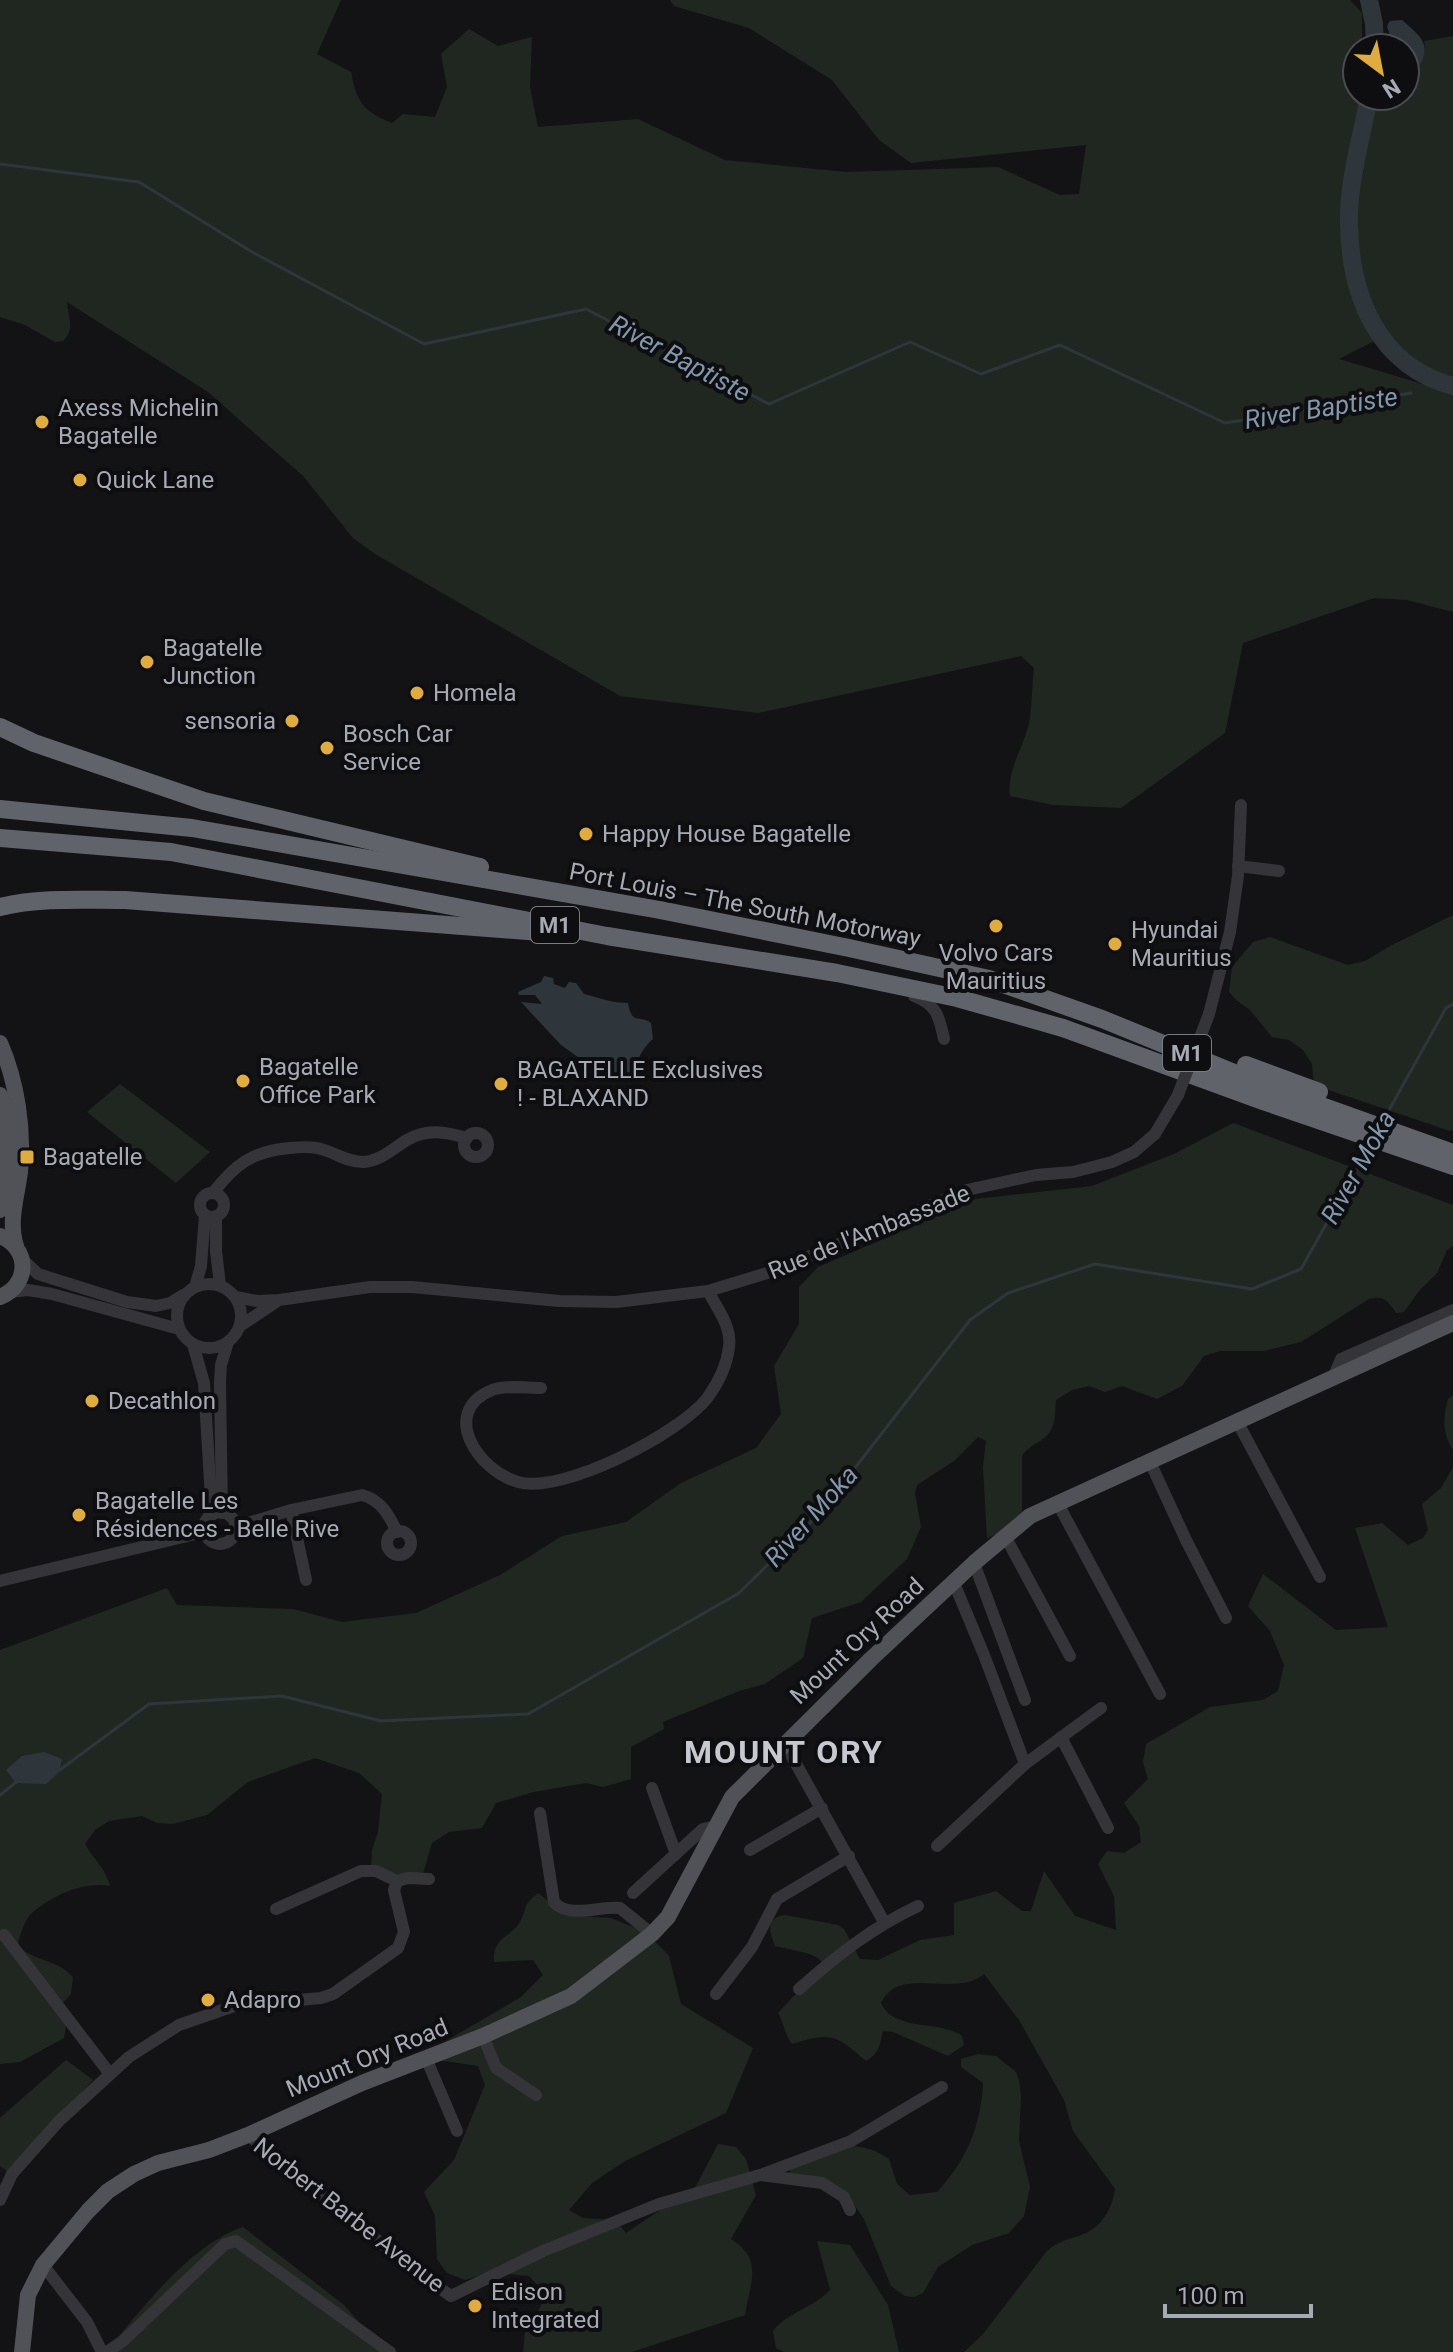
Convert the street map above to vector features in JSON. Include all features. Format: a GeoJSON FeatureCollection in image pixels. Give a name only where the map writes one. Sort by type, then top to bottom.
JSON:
{"type":"FeatureCollection","features":[{"type":"Feature","properties":{"kind":"highway"},"geometry":{"type":"LineString","coordinates":[[0,727],[49,748],[204,801],[660,910]]}},
{"type":"Feature","properties":{"kind":"highway","name":"Port Louis – The South Motorway"},"geometry":{"type":"LineString","coordinates":[[0,809],[192,828],[660,910],[989,979],[1102,1019],[1267,1094],[1453,1166]]}},
{"type":"Feature","properties":{"kind":"highway","name":"Port Louis – The South Motorway"},"geometry":{"type":"LineString","coordinates":[[0,838],[171,852],[607,936],[837,973],[957,998],[1063,1028],[1104,1044],[1453,1153]]}},
{"type":"Feature","properties":{"kind":"highway"},"geometry":{"type":"LineString","coordinates":[[0,907],[64,900],[125,900],[607,936]]}},
{"type":"Feature","properties":{"kind":"highway"},"geometry":{"type":"LineString","coordinates":[[1267,1094],[1453,1142]]}},
{"type":"Feature","properties":{"kind":"highway"},"geometry":{"type":"LineString","coordinates":[[1267,1094],[1453,1178]]}},
{"type":"Feature","properties":{"kind":"main road"},"geometry":{"type":"LineString","coordinates":[[0,1043],[11,1074],[20,1128],[20,1167],[12,1233],[19,1253],[21,1278],[5,1295]]}},
{"type":"Feature","properties":{"kind":"main road"},"geometry":{"type":"LineString","coordinates":[[0,1095],[7,1134],[7,1161],[0,1210]]}},
{"type":"Feature","properties":{"kind":"main road"},"geometry":{"type":"LineString","coordinates":[[0,1236],[19,1253]]}},
{"type":"Feature","properties":{"kind":"main road","name":"Mount Ory Road"},"geometry":{"type":"LineString","coordinates":[[22,2352],[28,2295],[43,2265],[108,2191],[158,2163],[209,2150],[248,2135],[362,2083],[483,2036],[571,1996],[652,1934],[668,1917],[732,1797],[871,1659],[974,1563],[1030,1516],[1453,1323]]}},
{"type":"Feature","properties":{"kind":"street","name":"Rue de l'Ambassade"},"geometry":{"type":"LineString","coordinates":[[279,1300],[370,1287],[412,1287],[559,1301],[616,1302],[708,1291],[777,1270],[967,1190],[1036,1175],[1073,1172],[1112,1162],[1134,1152],[1155,1134],[1178,1095],[1209,1014],[1230,932],[1241,805]]}},
{"type":"Feature","properties":{"kind":"street"},"geometry":{"type":"LineString","coordinates":[[1238,866],[1279,871]]}},
{"type":"Feature","properties":{"kind":"street"},"geometry":{"type":"LineString","coordinates":[[837,973],[928,1001],[939,1016],[944,1039]]}},
{"type":"Feature","properties":{"kind":"street"},"geometry":{"type":"LineString","coordinates":[[211,1215],[201,1209],[201,1201],[206,1195],[213,1193],[230,1171],[249,1158],[270,1150],[322,1149],[346,1160],[364,1162],[392,1152],[422,1133],[444,1132],[467,1138]]}},
{"type":"Feature","properties":{"kind":"street"},"geometry":{"type":"LineString","coordinates":[[211,1215],[220,1285]]}},
{"type":"Feature","properties":{"kind":"street"},"geometry":{"type":"LineString","coordinates":[[179,1329],[177,1311],[201,1266],[211,1215]]}},
{"type":"Feature","properties":{"kind":"street"},"geometry":{"type":"LineString","coordinates":[[19,1253],[38,1274],[145,1306],[170,1303],[205,1283],[220,1285],[236,1297],[257,1301],[279,1300]]}},
{"type":"Feature","properties":{"kind":"street"},"geometry":{"type":"LineString","coordinates":[[5,1295],[28,1290],[52,1294],[179,1329],[193,1344],[204,1383],[217,1514]]}},
{"type":"Feature","properties":{"kind":"street"},"geometry":{"type":"LineString","coordinates":[[541,1388],[495,1388],[477,1399],[469,1412],[466,1435],[488,1466],[522,1484],[579,1476],[613,1463],[670,1428],[706,1400],[722,1372],[730,1345],[726,1323],[708,1291]]}},
{"type":"Feature","properties":{"kind":"street"},"geometry":{"type":"LineString","coordinates":[[236,1297],[242,1316],[240,1326]]}},
{"type":"Feature","properties":{"kind":"street"},"geometry":{"type":"LineString","coordinates":[[217,1514],[221,1365],[228,1342],[240,1326],[279,1300]]}},
{"type":"Feature","properties":{"kind":"street"},"geometry":{"type":"LineString","coordinates":[[1333,1378],[1341,1359],[1453,1310]]}},
{"type":"Feature","properties":{"kind":"street"},"geometry":{"type":"LineString","coordinates":[[193,1344],[210,1348],[228,1342]]}},
{"type":"Feature","properties":{"kind":"street"},"geometry":{"type":"LineString","coordinates":[[1237,1421],[1320,1577]]}},
{"type":"Feature","properties":{"kind":"street"},"geometry":{"type":"LineString","coordinates":[[1150,1462],[1226,1618]]}},
{"type":"Feature","properties":{"kind":"street"},"geometry":{"type":"LineString","coordinates":[[235,1527],[291,1510],[362,1495],[371,1497],[382,1506],[397,1532]]}},
{"type":"Feature","properties":{"kind":"street"},"geometry":{"type":"LineString","coordinates":[[1057,1502],[1160,1694]]}},
{"type":"Feature","properties":{"kind":"street"},"geometry":{"type":"LineString","coordinates":[[291,1510],[306,1580]]}},
{"type":"Feature","properties":{"kind":"street"},"geometry":{"type":"LineString","coordinates":[[217,1514],[231,1518],[235,1527],[233,1537],[220,1544],[210,1541],[204,1532],[205,1522],[217,1514]]}},
{"type":"Feature","properties":{"kind":"street"},"geometry":{"type":"LineString","coordinates":[[0,1581],[204,1532]]}},
{"type":"Feature","properties":{"kind":"street"},"geometry":{"type":"LineString","coordinates":[[1005,1536],[1070,1656]]}},
{"type":"Feature","properties":{"kind":"street"},"geometry":{"type":"LineString","coordinates":[[974,1563],[1025,1700]]}},
{"type":"Feature","properties":{"kind":"street"},"geometry":{"type":"LineString","coordinates":[[954,1583],[1025,1764]]}},
{"type":"Feature","properties":{"kind":"street"},"geometry":{"type":"LineString","coordinates":[[937,1846],[1025,1764],[1101,1708]]}},
{"type":"Feature","properties":{"kind":"street"},"geometry":{"type":"LineString","coordinates":[[1061,1737],[1108,1828]]}},
{"type":"Feature","properties":{"kind":"street"},"geometry":{"type":"LineString","coordinates":[[785,1744],[884,1922]]}},
{"type":"Feature","properties":{"kind":"street"},"geometry":{"type":"LineString","coordinates":[[652,1788],[676,1854]]}},
{"type":"Feature","properties":{"kind":"street"},"geometry":{"type":"LineString","coordinates":[[750,1850],[822,1808]]}},
{"type":"Feature","properties":{"kind":"street"},"geometry":{"type":"LineString","coordinates":[[540,1813],[554,1902],[558,1907],[572,1910],[608,1906],[620,1908],[652,1934]]}},
{"type":"Feature","properties":{"kind":"street"},"geometry":{"type":"LineString","coordinates":[[633,1893],[703,1829],[716,1826]]}},
{"type":"Feature","properties":{"kind":"street"},"geometry":{"type":"LineString","coordinates":[[716,1994],[752,1947],[777,1899],[849,1856]]}},
{"type":"Feature","properties":{"kind":"street"},"geometry":{"type":"LineString","coordinates":[[276,1909],[361,1871],[376,1871],[397,1881],[429,1879]]}},
{"type":"Feature","properties":{"kind":"street"},"geometry":{"type":"LineString","coordinates":[[0,2200],[12,2174],[31,2150],[129,2057],[179,2025],[234,2006],[321,1998],[333,1994],[398,1948],[404,1932],[394,1890],[397,1881]]}},
{"type":"Feature","properties":{"kind":"street"},"geometry":{"type":"LineString","coordinates":[[799,1989],[838,1954],[884,1922],[918,1906]]}},
{"type":"Feature","properties":{"kind":"street"},"geometry":{"type":"LineString","coordinates":[[4,1935],[110,2074]]}},
{"type":"Feature","properties":{"kind":"street"},"geometry":{"type":"LineString","coordinates":[[483,2036],[496,2068],[536,2095]]}},
{"type":"Feature","properties":{"kind":"street"},"geometry":{"type":"LineString","coordinates":[[426,2058],[457,2131]]}},
{"type":"Feature","properties":{"kind":"street"},"geometry":{"type":"LineString","coordinates":[[760,2175],[851,2141],[942,2087]]}},
{"type":"Feature","properties":{"kind":"street","name":"Norbert Barbe Avenue"},"geometry":{"type":"LineString","coordinates":[[248,2135],[314,2185],[409,2267],[451,2296],[543,2251],[659,2204],[760,2175]]}},
{"type":"Feature","properties":{"kind":"street"},"geometry":{"type":"LineString","coordinates":[[760,2175],[822,2183],[844,2197],[850,2210]]}},
{"type":"Feature","properties":{"kind":"street"},"geometry":{"type":"LineString","coordinates":[[43,2265],[87,2322],[104,2352],[123,2341],[225,2244],[236,2241],[390,2352]]}},
{"type":"Feature","properties":{"kind":"shaded area"},"geometry":{"type":"Polygon","coordinates":[[[0,0],[341,0],[317,54],[351,72],[363,105],[392,123],[403,114],[435,117],[447,87],[441,54],[469,29],[498,46],[532,37],[530,87],[538,127],[638,119],[725,160],[846,172],[998,167],[1060,195],[1079,194],[1086,145],[911,163],[879,140],[832,80],[749,28],[674,6],[670,0],[1350,0],[1362,13],[1362,32],[1341,32],[1341,112],[1421,112],[1424,41],[1453,36],[1453,612],[1407,600],[1374,598],[1243,643],[1225,733],[1121,808],[1053,805],[1010,796],[1011,776],[1030,718],[1034,668],[1021,656],[758,713],[620,696],[375,554],[353,538],[303,476],[208,392],[67,302],[70,327],[63,341],[55,342],[25,325],[0,317],[0,0]],[[1378,339],[1339,359],[1426,385],[1395,361],[1378,339]]]}},
{"type":"Feature","properties":{"kind":"shaded area"},"geometry":{"type":"Polygon","coordinates":[[[1402,20],[1415,32],[1389,32],[1387,26],[1390,21],[1402,20]]]}},
{"type":"Feature","properties":{"kind":"shaded area"},"geometry":{"type":"Polygon","coordinates":[[[1421,38],[1423,41],[1425,52],[1421,63],[1421,38]]]}},
{"type":"Feature","properties":{"kind":"shaded area"},"geometry":{"type":"Polygon","coordinates":[[[1453,915],[1453,1130],[1314,1085],[1312,1064],[1303,1050],[1289,1040],[1272,1037],[1250,1010],[1229,992],[1232,967],[1253,942],[1270,937],[1348,965],[1365,961],[1453,915]]]}},
{"type":"Feature","properties":{"kind":"shaded area"},"geometry":{"type":"Polygon","coordinates":[[[544,976],[553,978],[554,984],[565,988],[569,982],[576,983],[584,994],[628,1003],[634,1017],[651,1023],[653,1039],[640,1056],[633,1075],[621,1082],[613,1082],[561,1045],[521,1002],[542,1004],[535,995],[519,995],[518,992],[541,982],[544,976]]]}},
{"type":"Feature","properties":{"kind":"shaded area"},"geometry":{"type":"Polygon","coordinates":[[[120,1084],[210,1152],[176,1183],[87,1112],[120,1084]]]}},
{"type":"Feature","properties":{"kind":"shaded area"},"geometry":{"type":"Polygon","coordinates":[[[1233,1123],[1453,1205],[1453,1246],[1447,1250],[1437,1273],[1404,1312],[1396,1313],[1382,1299],[1369,1299],[1301,1342],[1264,1351],[1220,1351],[1204,1356],[1182,1386],[1157,1399],[1122,1386],[1105,1392],[1089,1386],[1072,1390],[1056,1400],[1050,1432],[1022,1456],[1022,1511],[1007,1528],[987,1538],[983,1467],[986,1441],[978,1437],[954,1461],[917,1485],[915,1493],[921,1527],[907,1559],[861,1602],[812,1618],[803,1658],[765,1684],[739,1691],[663,1722],[664,1729],[631,1747],[631,1779],[603,1787],[586,1783],[534,1792],[496,1803],[482,1828],[449,1832],[432,1843],[422,1877],[371,1867],[382,1794],[359,1773],[315,1758],[248,1782],[207,1815],[173,1824],[157,1823],[142,1816],[109,1821],[95,1830],[85,1844],[110,1886],[80,1887],[42,1905],[28,1918],[17,1945],[73,1977],[71,1994],[60,2006],[67,2020],[64,2038],[20,2062],[0,2064],[0,1650],[167,1588],[177,1605],[293,1609],[342,1622],[416,1613],[500,1575],[562,1536],[626,1522],[681,1483],[756,1448],[781,1414],[774,1366],[799,1324],[799,1287],[818,1267],[976,1199],[1092,1186],[1174,1154],[1233,1123]]]}},
{"type":"Feature","properties":{"kind":"shaded area"},"geometry":{"type":"Polygon","coordinates":[[[1453,1395],[1453,1450],[1445,1432],[1444,1419],[1448,1399],[1453,1395]]]}},
{"type":"Feature","properties":{"kind":"shaded area"},"geometry":{"type":"Polygon","coordinates":[[[1453,1467],[1453,2352],[964,2352],[983,2334],[1047,2251],[1099,2224],[1110,2208],[1115,2189],[1073,2131],[1064,2100],[1019,2020],[984,1974],[958,1984],[914,1983],[901,1986],[890,1992],[881,2003],[896,2018],[953,2031],[962,2036],[964,2045],[948,2056],[893,2032],[883,2031],[876,2052],[866,2061],[847,2045],[832,2038],[792,2044],[778,2013],[819,1976],[823,1965],[812,1955],[775,1946],[771,1922],[785,1915],[838,1925],[844,1929],[860,1959],[878,1960],[920,1940],[954,1935],[954,1903],[996,1891],[1022,1911],[1031,1911],[1044,1871],[1075,1916],[1116,1930],[1114,1896],[1098,1864],[1107,1851],[1124,1853],[1141,1842],[1139,1826],[1124,1803],[1148,1779],[1143,1762],[1146,1744],[1210,1707],[1263,1700],[1278,1691],[1284,1665],[1270,1631],[1248,1606],[1263,1574],[1336,1630],[1388,1627],[1355,1528],[1382,1523],[1408,1545],[1423,1538],[1428,1530],[1422,1504],[1441,1488],[1453,1467]]]}},
{"type":"Feature","properties":{"kind":"shaded area"},"geometry":{"type":"Polygon","coordinates":[[[44,1752],[62,1759],[59,1772],[46,1784],[16,1783],[6,1770],[22,1756],[44,1752]]]}},
{"type":"Feature","properties":{"kind":"shaded area"},"geometry":{"type":"Polygon","coordinates":[[[538,1893],[566,1915],[611,1918],[647,1933],[669,1956],[681,2004],[753,2048],[726,2113],[625,2161],[592,2183],[569,2210],[583,2218],[616,2220],[626,2233],[696,2186],[718,2144],[736,2147],[746,2159],[756,2195],[731,2239],[748,2255],[751,2264],[745,2315],[632,2352],[523,2352],[525,2333],[547,2295],[529,2276],[491,2272],[465,2280],[447,2273],[437,2259],[435,2216],[424,2192],[454,2160],[485,2085],[478,2066],[431,2059],[429,2051],[521,1997],[543,1975],[533,1960],[494,1962],[496,1947],[517,1926],[527,1903],[538,1893]]]}},
{"type":"Feature","properties":{"kind":"shaded area"},"geometry":{"type":"Polygon","coordinates":[[[978,2054],[996,2056],[1016,2072],[1019,2080],[1019,2141],[1030,2187],[1024,2216],[1009,2233],[972,2245],[938,2267],[923,2293],[914,2297],[905,2296],[891,2286],[864,2219],[848,2196],[789,2174],[792,2166],[855,2146],[889,2159],[897,2184],[910,2195],[937,2192],[964,2155],[975,2128],[983,2083],[961,2067],[961,2059],[978,2054]]]}},
{"type":"Feature","properties":{"kind":"shaded area"},"geometry":{"type":"Polygon","coordinates":[[[66,2060],[93,2080],[8,2172],[0,2166],[0,2118],[66,2060]]]}},
{"type":"Feature","properties":{"kind":"shaded area"},"geometry":{"type":"Polygon","coordinates":[[[243,2227],[344,2305],[385,2352],[105,2352],[185,2263],[223,2236],[243,2227]]]}},
{"type":"Feature","properties":{"kind":"shaded area"},"geometry":{"type":"Polygon","coordinates":[[[817,2241],[850,2245],[888,2305],[899,2352],[784,2352],[776,2348],[773,2331],[830,2290],[817,2241]]]}},
{"type":"Feature","properties":{"kind":"waterway"},"geometry":{"type":"LineString","coordinates":[[1369,0],[1374,32]]}},
{"type":"Feature","properties":{"kind":"waterway"},"geometry":{"type":"LineString","coordinates":[[1366,112],[1349,207],[1355,276],[1373,324],[1387,345],[1405,362],[1427,376],[1453,386]]}},
{"type":"Feature","properties":{"kind":"waterway","name":"River Baptiste"},"geometry":{"type":"LineString","coordinates":[[0,164],[139,182],[252,252],[424,344],[586,309],[769,404],[910,342],[981,374],[1060,345],[1225,423],[1411,393]]}},
{"type":"Feature","properties":{"kind":"waterway","name":"River Moka"},"geometry":{"type":"LineString","coordinates":[[1384,1119],[1446,1008],[1453,1004]]}},
{"type":"Feature","properties":{"kind":"waterway","name":"River Moka"},"geometry":{"type":"LineString","coordinates":[[57,1772],[149,1704],[282,1696],[381,1721],[528,1714],[739,1593],[819,1514],[970,1320],[1008,1293],[1095,1264],[1252,1289],[1301,1269],[1371,1144]]}},
{"type":"Feature","properties":{"kind":"waterway","name":"River Moka"},"geometry":{"type":"LineString","coordinates":[[0,1795],[19,1780]]}},
{"type":"Feature","properties":{"kind":"place","name":"Axess Michelin Bagatelle"},"geometry":{"type":"Point","coordinates":[42,422]}},
{"type":"Feature","properties":{"kind":"place","name":"Quick Lane"},"geometry":{"type":"Point","coordinates":[80,480]}},
{"type":"Feature","properties":{"kind":"place","name":"Bagatelle Junction"},"geometry":{"type":"Point","coordinates":[147,662]}},
{"type":"Feature","properties":{"kind":"place","name":"Homela"},"geometry":{"type":"Point","coordinates":[417,693]}},
{"type":"Feature","properties":{"kind":"place","name":"sensoria"},"geometry":{"type":"Point","coordinates":[292,721]}},
{"type":"Feature","properties":{"kind":"place","name":"Bosch Car Service"},"geometry":{"type":"Point","coordinates":[327,748]}},
{"type":"Feature","properties":{"kind":"place","name":"Happy House Bagatelle"},"geometry":{"type":"Point","coordinates":[586,834]}},
{"type":"Feature","properties":{"kind":"place","name":"Volvo Cars Mauritius"},"geometry":{"type":"Point","coordinates":[996,926]}},
{"type":"Feature","properties":{"kind":"place","name":"Hyundai Mauritius"},"geometry":{"type":"Point","coordinates":[1115,944]}},
{"type":"Feature","properties":{"kind":"place","name":"Bagatelle Office Park"},"geometry":{"type":"Point","coordinates":[243,1081]}},
{"type":"Feature","properties":{"kind":"place","name":"BAGATELLE Exclusives ! - BLAXAND"},"geometry":{"type":"Point","coordinates":[501,1084]}},
{"type":"Feature","properties":{"kind":"place","name":"Bagatelle"},"geometry":{"type":"Point","coordinates":[27,1157]}},
{"type":"Feature","properties":{"kind":"place","name":"Decathlon"},"geometry":{"type":"Point","coordinates":[92,1401]}},
{"type":"Feature","properties":{"kind":"place","name":"Bagatelle Les Résidences - Belle Rive"},"geometry":{"type":"Point","coordinates":[79,1515]}},
{"type":"Feature","properties":{"kind":"place","name":"Adapro"},"geometry":{"type":"Point","coordinates":[208,2000]}},
{"type":"Feature","properties":{"kind":"place","name":"Edison Integrated"},"geometry":{"type":"Point","coordinates":[475,2306]}},
{"type":"Feature","properties":{"kind":"district","name":"MOUNT ORY"},"geometry":{"type":"Point","coordinates":[784,1752]}}]}
